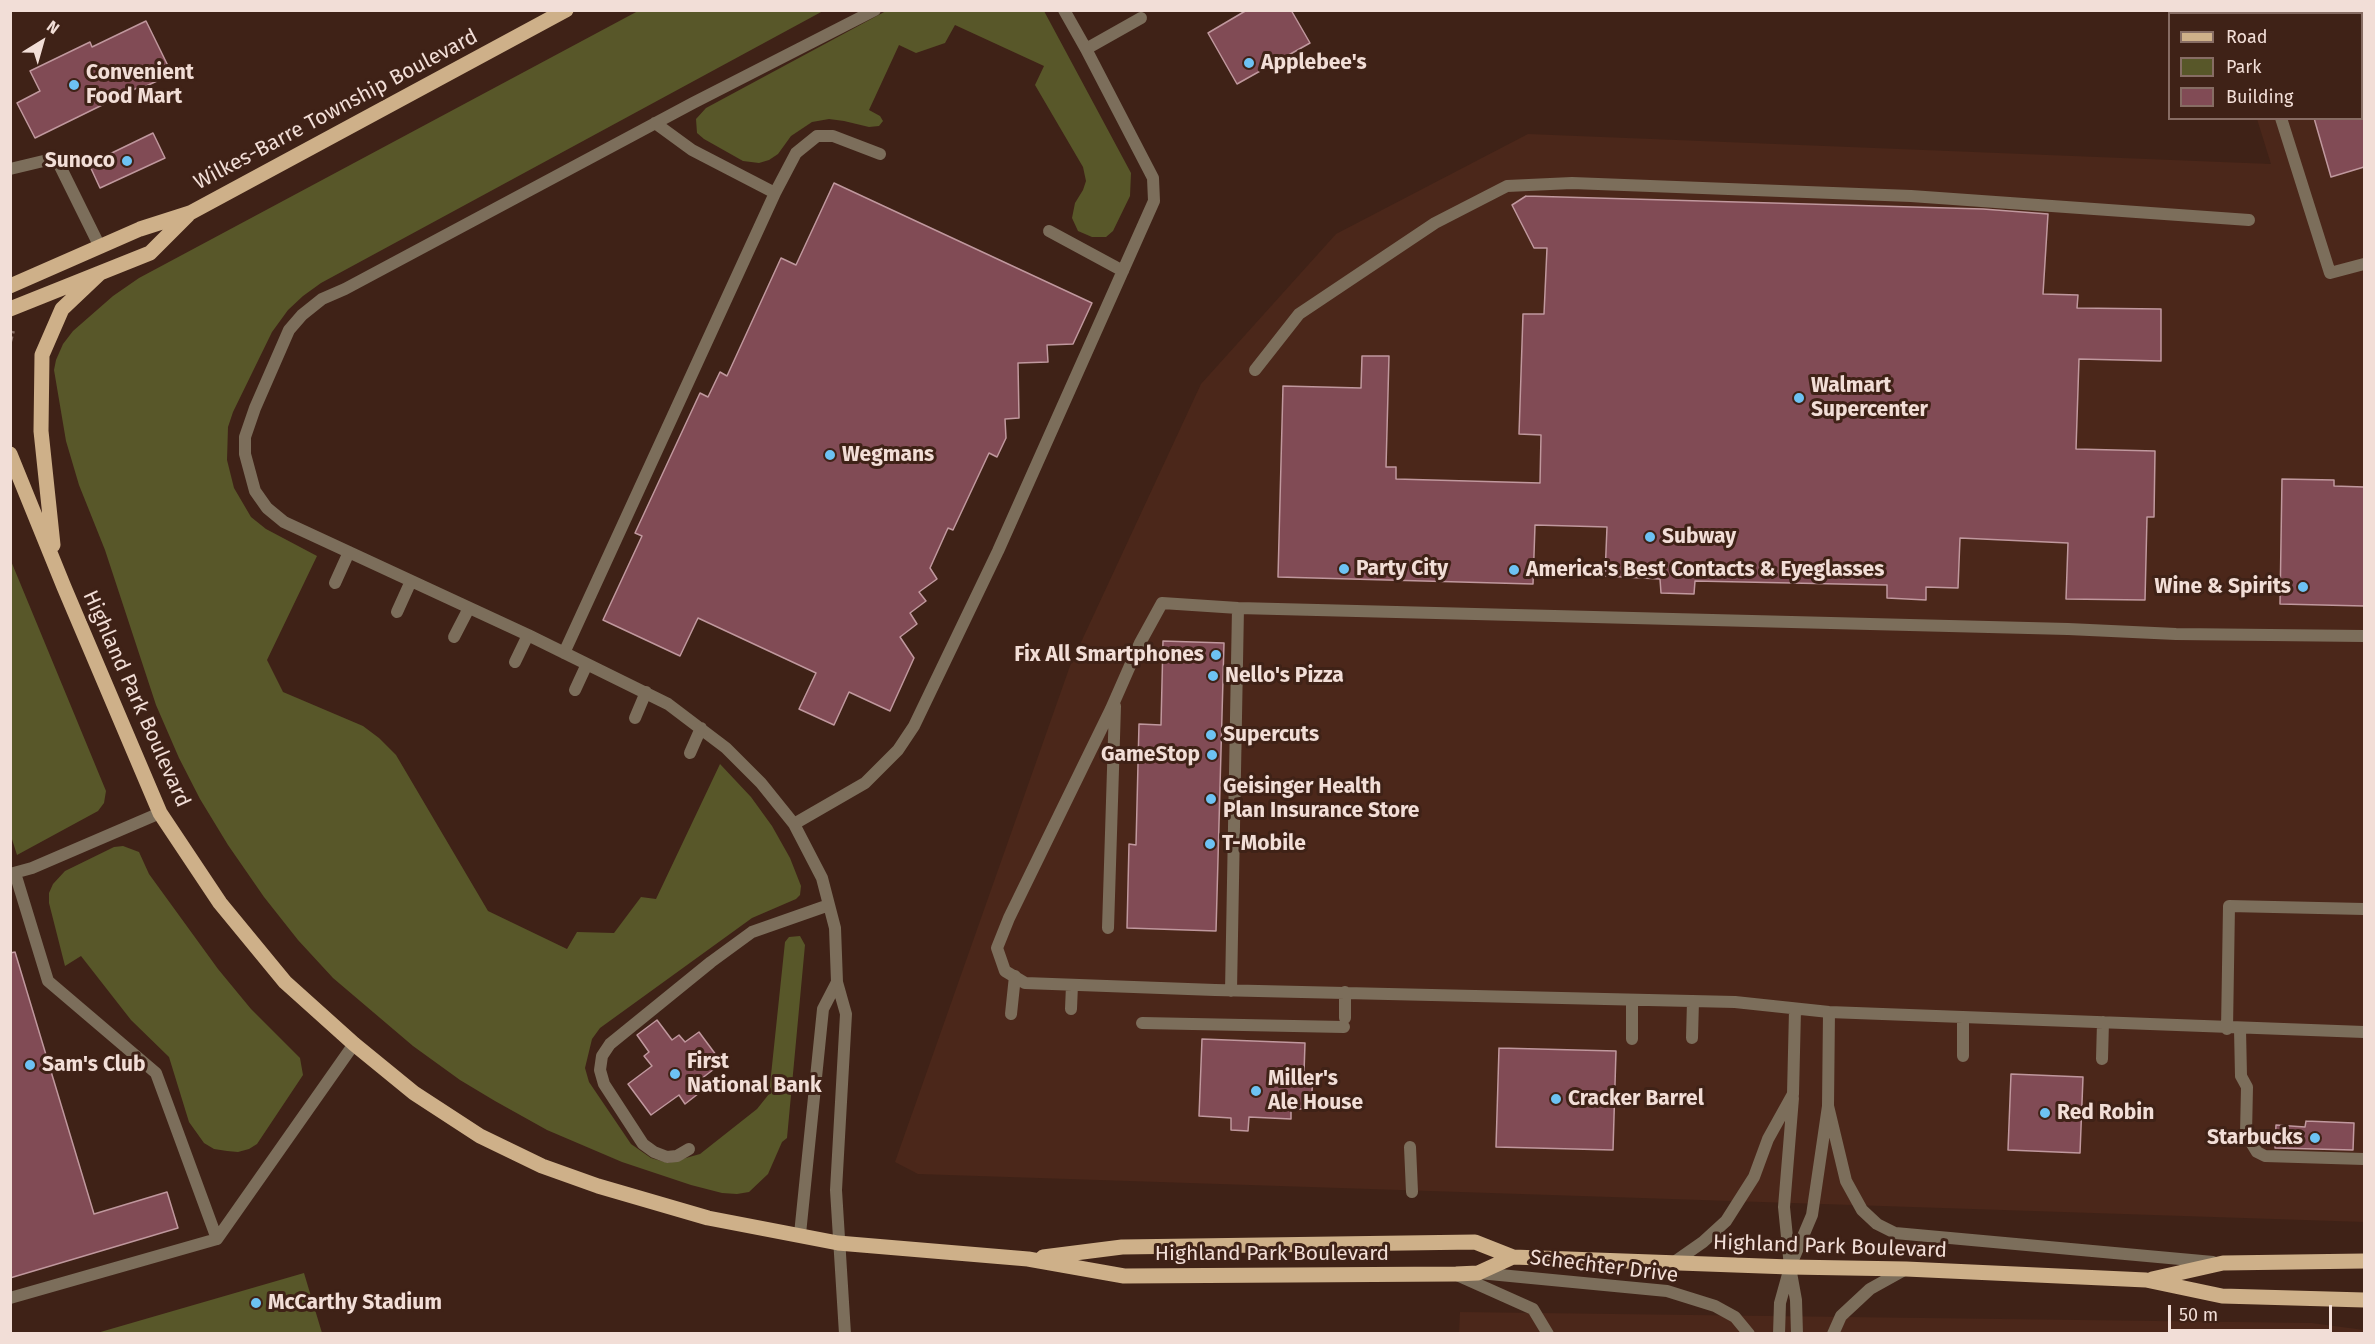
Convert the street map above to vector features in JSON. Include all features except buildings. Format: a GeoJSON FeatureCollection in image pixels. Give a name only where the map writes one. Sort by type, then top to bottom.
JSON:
{"type":"FeatureCollection","features":[{"type":"Feature","properties":{"kind":"main road","name":"Wilkes-Barre Township Boulevard"},"geometry":{"type":"LineString","coordinates":[[10,286],[140,229],[190,213],[566,10]]}},
{"type":"Feature","properties":{"kind":"main road","name":"Wilkes-Barre Township Boulevard"},"geometry":{"type":"LineString","coordinates":[[10,309],[150,253],[190,213]]}},
{"type":"Feature","properties":{"kind":"main road"},"geometry":{"type":"LineString","coordinates":[[54,563],[41,431],[42,355],[62,309],[100,273]]}},
{"type":"Feature","properties":{"kind":"main road","name":"Highland Park Boulevard"},"geometry":{"type":"LineString","coordinates":[[12,460],[160,813],[220,903],[285,982],[354,1044],[414,1093],[471,1130],[542,1166],[598,1186],[708,1218],[838,1243],[1028,1259],[1124,1276],[1478,1273],[1513,1257]]}},
{"type":"Feature","properties":{"kind":"main road","name":"Highland Park Boulevard"},"geometry":{"type":"LineString","coordinates":[[1028,1259],[1122,1246],[1475,1242],[1513,1257],[1790,1268],[1906,1269],[2146,1280],[2223,1296],[2364,1300]]}},
{"type":"Feature","properties":{"kind":"main road","name":"Highland Park Boulevard"},"geometry":{"type":"LineString","coordinates":[[2146,1280],[2223,1263],[2364,1261]]}},
{"type":"Feature","properties":{"kind":"lane"},"geometry":{"type":"LineString","coordinates":[[845,1334],[836,1190],[846,1014],[837,982],[835,928],[822,878],[794,824],[761,783],[726,748],[668,704],[528,635],[284,522],[267,507],[255,491],[248,471],[246,436],[275,358],[289,330],[302,315],[322,299],[875,10]]}},
{"type":"Feature","properties":{"kind":"lane"},"geometry":{"type":"LineString","coordinates":[[794,824],[866,783],[898,750],[914,726],[998,551],[1154,201],[1153,178],[1064,10]]}},
{"type":"Feature","properties":{"kind":"lane"},"geometry":{"type":"LineString","coordinates":[[1086,49],[1141,18]]}},
{"type":"Feature","properties":{"kind":"lane"},"geometry":{"type":"LineString","coordinates":[[2283,120],[2330,273],[2364,264]]}},
{"type":"Feature","properties":{"kind":"lane"},"geometry":{"type":"LineString","coordinates":[[655,123],[692,150],[775,193]]}},
{"type":"Feature","properties":{"kind":"lane"},"geometry":{"type":"LineString","coordinates":[[564,653],[775,193],[796,153],[817,136],[832,136],[880,154]]}},
{"type":"Feature","properties":{"kind":"lane"},"geometry":{"type":"LineString","coordinates":[[10,169],[56,159],[100,247]]}},
{"type":"Feature","properties":{"kind":"lane"},"geometry":{"type":"LineString","coordinates":[[1255,370],[1299,314],[1435,223],[1507,186],[1572,183],[1911,196],[2249,220]]}},
{"type":"Feature","properties":{"kind":"lane"},"geometry":{"type":"LineString","coordinates":[[1049,231],[1123,271]]}},
{"type":"Feature","properties":{"kind":"lane"},"geometry":{"type":"LineString","coordinates":[[335,583],[348,552]]}},
{"type":"Feature","properties":{"kind":"lane"},"geometry":{"type":"LineString","coordinates":[[397,612],[411,581]]}},
{"type":"Feature","properties":{"kind":"lane"},"geometry":{"type":"LineString","coordinates":[[2364,636],[2226,635],[1239,608],[1162,603],[1140,643],[1116,699],[1009,918],[997,948],[1005,971],[1025,983],[1231,991],[1735,1002],[1828,1012],[2227,1029],[2364,1032]]}},
{"type":"Feature","properties":{"kind":"lane"},"geometry":{"type":"LineString","coordinates":[[454,638],[469,608]]}},
{"type":"Feature","properties":{"kind":"lane"},"geometry":{"type":"LineString","coordinates":[[1231,991],[1239,608]]}},
{"type":"Feature","properties":{"kind":"lane"},"geometry":{"type":"LineString","coordinates":[[515,662],[528,635]]}},
{"type":"Feature","properties":{"kind":"lane"},"geometry":{"type":"LineString","coordinates":[[576,690],[587,664]]}},
{"type":"Feature","properties":{"kind":"lane"},"geometry":{"type":"LineString","coordinates":[[635,718],[646,692]]}},
{"type":"Feature","properties":{"kind":"lane"},"geometry":{"type":"LineString","coordinates":[[1108,928],[1116,699]]}},
{"type":"Feature","properties":{"kind":"lane"},"geometry":{"type":"LineString","coordinates":[[690,753],[701,728]]}},
{"type":"Feature","properties":{"kind":"lane"},"geometry":{"type":"LineString","coordinates":[[160,813],[32,868],[13,873],[48,981],[156,1073],[217,1239]]}},
{"type":"Feature","properties":{"kind":"lane"},"geometry":{"type":"LineString","coordinates":[[689,1149],[677,1156],[667,1157],[643,1144],[604,1084],[600,1070],[602,1056],[610,1044],[711,962],[752,932],[804,916],[829,905]]}},
{"type":"Feature","properties":{"kind":"lane"},"geometry":{"type":"LineString","coordinates":[[2227,1029],[2229,906],[2364,909]]}},
{"type":"Feature","properties":{"kind":"lane"},"geometry":{"type":"LineString","coordinates":[[1011,1014],[1015,976]]}},
{"type":"Feature","properties":{"kind":"lane"},"geometry":{"type":"LineString","coordinates":[[800,1234],[823,1010],[837,982]]}},
{"type":"Feature","properties":{"kind":"lane"},"geometry":{"type":"LineString","coordinates":[[1071,1009],[1072,985]]}},
{"type":"Feature","properties":{"kind":"lane"},"geometry":{"type":"LineString","coordinates":[[1142,1023],[1345,1023],[1345,992]]}},
{"type":"Feature","properties":{"kind":"lane"},"geometry":{"type":"LineString","coordinates":[[1632,1000],[1632,1039]]}},
{"type":"Feature","properties":{"kind":"lane"},"geometry":{"type":"LineString","coordinates":[[1692,1038],[1693,1001]]}},
{"type":"Feature","properties":{"kind":"lane"},"geometry":{"type":"LineString","coordinates":[[1795,1010],[1793,1094],[1784,1207],[1790,1268],[1796,1300],[1797,1334]]}},
{"type":"Feature","properties":{"kind":"lane"},"geometry":{"type":"LineString","coordinates":[[1779,1334],[1780,1303],[1790,1268],[1812,1215],[1828,1106],[1828,1012]]}},
{"type":"Feature","properties":{"kind":"lane"},"geometry":{"type":"LineString","coordinates":[[1963,1017],[1963,1056]]}},
{"type":"Feature","properties":{"kind":"lane"},"geometry":{"type":"LineString","coordinates":[[2102,1059],[2103,1023]]}},
{"type":"Feature","properties":{"kind":"lane"},"geometry":{"type":"LineString","coordinates":[[2240,1029],[2241,1076],[2247,1087],[2246,1134],[2256,1152],[2265,1156],[2364,1159]]}},
{"type":"Feature","properties":{"kind":"lane"},"geometry":{"type":"LineString","coordinates":[[10,1298],[217,1239],[354,1044]]}},
{"type":"Feature","properties":{"kind":"lane"},"geometry":{"type":"LineString","coordinates":[[1674,1263],[1703,1242],[1726,1221],[1754,1178],[1768,1139],[1793,1094]]}},
{"type":"Feature","properties":{"kind":"lane"},"geometry":{"type":"LineString","coordinates":[[1828,1106],[1846,1180],[1862,1210],[1877,1224],[1895,1233],[2223,1263]]}},
{"type":"Feature","properties":{"kind":"lane"},"geometry":{"type":"LineString","coordinates":[[1410,1147],[1412,1192]]}},
{"type":"Feature","properties":{"kind":"lane"},"geometry":{"type":"LineString","coordinates":[[2312,1261],[2364,1255]]}},
{"type":"Feature","properties":{"kind":"lane"},"geometry":{"type":"LineString","coordinates":[[1833,1334],[1841,1316],[1870,1289],[1906,1269]]}},
{"type":"Feature","properties":{"kind":"lane","name":"Schechter Drive"},"geometry":{"type":"LineString","coordinates":[[1478,1273],[1667,1291],[1715,1306],[1735,1317],[1749,1334]]}},
{"type":"Feature","properties":{"kind":"lane"},"geometry":{"type":"LineString","coordinates":[[1456,1274],[1533,1310],[1548,1334]]}},
{"type":"Feature","properties":{"kind":"path"},"geometry":{"type":"LineString","coordinates":[[10,342],[13,332]]}},
{"type":"Feature","properties":{"kind":"shaded area"},"geometry":{"type":"Polygon","coordinates":[[[2364,11],[2364,1222],[918,1174],[895,1162],[1070,666],[1201,384],[1336,234],[1528,134],[2271,164],[2257,120],[2363,120],[2363,12],[2223,12],[2364,11]]]}},
{"type":"Feature","properties":{"kind":"shaded area"},"geometry":{"type":"Polygon","coordinates":[[[1460,1312],[2312,1323],[2364,1330],[2364,1334],[1459,1334],[1460,1312]]]}},
{"type":"Feature","properties":{"kind":"green space"},"geometry":{"type":"Polygon","coordinates":[[[638,11],[823,11],[321,283],[303,296],[288,310],[272,332],[233,412],[228,427],[227,460],[234,488],[251,517],[266,529],[317,556],[267,660],[283,692],[363,726],[396,755],[488,911],[567,949],[577,932],[614,933],[641,897],[656,899],[720,764],[751,797],[772,826],[790,858],[801,886],[800,895],[796,899],[752,918],[600,1028],[592,1039],[585,1068],[589,1082],[631,1144],[651,1158],[668,1163],[700,1154],[757,1109],[769,1094],[785,942],[789,937],[800,936],[805,945],[787,1138],[782,1142],[768,1174],[749,1192],[737,1194],[722,1193],[691,1185],[622,1162],[547,1130],[495,1101],[460,1080],[413,1046],[333,978],[298,940],[264,897],[200,799],[156,705],[105,550],[79,485],[66,441],[54,370],[63,344],[73,331],[113,296],[139,278],[638,11]]]}},
{"type":"Feature","properties":{"kind":"green space"},"geometry":{"type":"Polygon","coordinates":[[[886,11],[1044,11],[1131,173],[1130,196],[1113,231],[1106,237],[1092,237],[1078,231],[1072,218],[1075,203],[1086,181],[1083,167],[1035,85],[1044,66],[955,25],[945,43],[916,53],[899,45],[869,110],[880,116],[883,121],[879,126],[869,127],[829,119],[812,122],[791,136],[778,154],[759,163],[743,161],[697,133],[696,119],[706,108],[886,11]]]}},
{"type":"Feature","properties":{"kind":"green space"},"geometry":{"type":"Polygon","coordinates":[[[11,561],[106,791],[104,803],[98,811],[17,855],[10,833],[11,561]]]}},
{"type":"Feature","properties":{"kind":"green space"},"geometry":{"type":"Polygon","coordinates":[[[123,846],[139,852],[149,874],[218,969],[251,1009],[300,1058],[303,1075],[257,1144],[249,1149],[238,1152],[227,1151],[214,1149],[204,1143],[189,1122],[169,1057],[131,1020],[81,956],[65,966],[49,903],[49,893],[53,884],[65,871],[114,847],[123,846]]]}},
{"type":"Feature","properties":{"kind":"green space","name":"McCarthy Stadium"},"geometry":{"type":"Polygon","coordinates":[[[304,1273],[322,1333],[97,1333],[304,1273]]]}},
{"type":"Feature","properties":{"kind":"place","name":"Applebee's"},"geometry":{"type":"Point","coordinates":[1249,63]}},
{"type":"Feature","properties":{"kind":"place","name":"Convenient Food Mart"},"geometry":{"type":"Point","coordinates":[74,85]}},
{"type":"Feature","properties":{"kind":"place","name":"Sunoco"},"geometry":{"type":"Point","coordinates":[127,161]}},
{"type":"Feature","properties":{"kind":"place","name":"Walmart Supercenter"},"geometry":{"type":"Point","coordinates":[1799,398]}},
{"type":"Feature","properties":{"kind":"place","name":"Wegmans"},"geometry":{"type":"Point","coordinates":[830,455]}},
{"type":"Feature","properties":{"kind":"place","name":"Subway"},"geometry":{"type":"Point","coordinates":[1650,537]}},
{"type":"Feature","properties":{"kind":"place","name":"Party City"},"geometry":{"type":"Point","coordinates":[1344,569]}},
{"type":"Feature","properties":{"kind":"place","name":"America's Best Contacts & Eyeglasses"},"geometry":{"type":"Point","coordinates":[1514,570]}},
{"type":"Feature","properties":{"kind":"place","name":"Wine & Spirits"},"geometry":{"type":"Point","coordinates":[2303,587]}},
{"type":"Feature","properties":{"kind":"place","name":"Fix All Smartphones"},"geometry":{"type":"Point","coordinates":[1216,655]}},
{"type":"Feature","properties":{"kind":"place","name":"Nello's Pizza"},"geometry":{"type":"Point","coordinates":[1213,676]}},
{"type":"Feature","properties":{"kind":"place","name":"Supercuts"},"geometry":{"type":"Point","coordinates":[1211,735]}},
{"type":"Feature","properties":{"kind":"place","name":"GameStop"},"geometry":{"type":"Point","coordinates":[1212,755]}},
{"type":"Feature","properties":{"kind":"place","name":"Geisinger Health Plan Insurance Store"},"geometry":{"type":"Point","coordinates":[1211,799]}},
{"type":"Feature","properties":{"kind":"place","name":"T-Mobile"},"geometry":{"type":"Point","coordinates":[1210,844]}},
{"type":"Feature","properties":{"kind":"place","name":"Sam's Club"},"geometry":{"type":"Point","coordinates":[30,1065]}},
{"type":"Feature","properties":{"kind":"place","name":"First National Bank"},"geometry":{"type":"Point","coordinates":[675,1074]}},
{"type":"Feature","properties":{"kind":"place","name":"Miller's Ale House"},"geometry":{"type":"Point","coordinates":[1256,1091]}},
{"type":"Feature","properties":{"kind":"place","name":"Cracker Barrel"},"geometry":{"type":"Point","coordinates":[1556,1099]}},
{"type":"Feature","properties":{"kind":"place","name":"Red Robin"},"geometry":{"type":"Point","coordinates":[2045,1113]}},
{"type":"Feature","properties":{"kind":"place","name":"Starbucks"},"geometry":{"type":"Point","coordinates":[2315,1138]}},
{"type":"Feature","properties":{"kind":"place","name":"McCarthy Stadium"},"geometry":{"type":"Point","coordinates":[256,1303]}}]}
